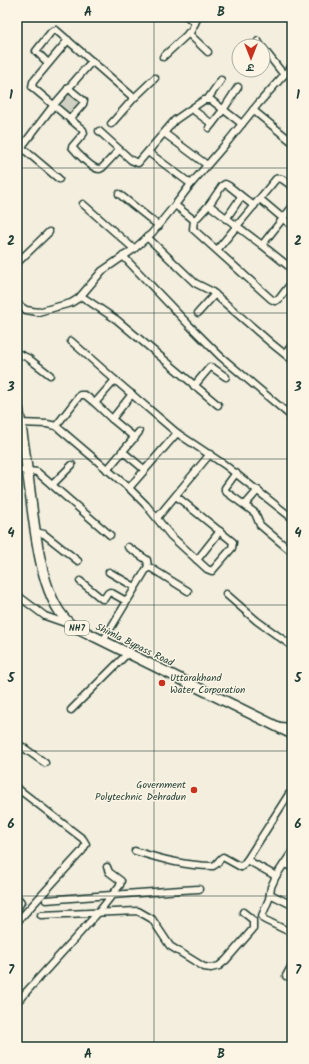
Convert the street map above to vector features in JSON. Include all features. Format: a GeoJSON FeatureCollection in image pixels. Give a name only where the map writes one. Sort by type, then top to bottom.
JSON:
{"type":"FeatureCollection","features":[{"type":"Feature","properties":{"kind":"highway","name":"Shimla Bypass Road"},"geometry":{"type":"LineString","coordinates":[[17,400],[41,564],[53,601],[61,613],[73,626],[292,734]]}},
{"type":"Feature","properties":{"kind":"street"},"geometry":{"type":"LineString","coordinates":[[188,17],[195,23]]}},
{"type":"Feature","properties":{"kind":"street"},"geometry":{"type":"LineString","coordinates":[[163,57],[188,34],[198,17]]}},
{"type":"Feature","properties":{"kind":"street"},"geometry":{"type":"LineString","coordinates":[[48,62],[36,51],[53,30],[58,31],[134,98]]}},
{"type":"Feature","properties":{"kind":"street"},"geometry":{"type":"LineString","coordinates":[[188,34],[208,52]]}},
{"type":"Feature","properties":{"kind":"street"},"geometry":{"type":"LineString","coordinates":[[68,40],[48,62],[33,82],[32,86],[84,132],[72,146],[83,159],[96,169],[101,169],[119,150]]}},
{"type":"Feature","properties":{"kind":"street"},"geometry":{"type":"LineString","coordinates":[[271,58],[284,75]]}},
{"type":"Feature","properties":{"kind":"street"},"geometry":{"type":"LineString","coordinates":[[17,154],[53,106],[92,61]]}},
{"type":"Feature","properties":{"kind":"street"},"geometry":{"type":"LineString","coordinates":[[17,304],[26,310],[38,312],[71,303],[80,296],[96,276],[108,266],[134,249],[159,226],[191,184],[292,66]]}},
{"type":"Feature","properties":{"kind":"street"},"geometry":{"type":"LineString","coordinates":[[112,124],[134,98],[155,78]]}},
{"type":"Feature","properties":{"kind":"street"},"geometry":{"type":"LineString","coordinates":[[207,100],[222,80]]}},
{"type":"Feature","properties":{"kind":"street"},"geometry":{"type":"LineString","coordinates":[[192,109],[210,126],[223,110],[238,87]]}},
{"type":"Feature","properties":{"kind":"street"},"geometry":{"type":"LineString","coordinates":[[68,88],[84,101],[70,119]]}},
{"type":"Feature","properties":{"kind":"street"},"geometry":{"type":"LineString","coordinates":[[99,131],[119,150],[136,163],[140,161],[175,120],[204,100],[211,100],[242,124]]}},
{"type":"Feature","properties":{"kind":"street"},"geometry":{"type":"LineString","coordinates":[[253,110],[291,141]]}},
{"type":"Feature","properties":{"kind":"street"},"geometry":{"type":"LineString","coordinates":[[164,133],[207,165]]}},
{"type":"Feature","properties":{"kind":"street"},"geometry":{"type":"LineString","coordinates":[[21,147],[59,179]]}},
{"type":"Feature","properties":{"kind":"street"},"geometry":{"type":"LineString","coordinates":[[148,152],[191,184]]}},
{"type":"Feature","properties":{"kind":"street"},"geometry":{"type":"LineString","coordinates":[[217,250],[278,178],[292,186]]}},
{"type":"Feature","properties":{"kind":"street"},"geometry":{"type":"LineString","coordinates":[[254,206],[229,186],[224,185],[194,221],[192,226],[193,229],[273,301],[279,299],[292,282]]}},
{"type":"Feature","properties":{"kind":"street"},"geometry":{"type":"LineString","coordinates":[[119,194],[159,226]]}},
{"type":"Feature","properties":{"kind":"street"},"geometry":{"type":"LineString","coordinates":[[226,219],[241,197]]}},
{"type":"Feature","properties":{"kind":"street"},"geometry":{"type":"LineString","coordinates":[[260,199],[292,226]]}},
{"type":"Feature","properties":{"kind":"street"},"geometry":{"type":"LineString","coordinates":[[83,204],[134,249]]}},
{"type":"Feature","properties":{"kind":"street"},"geometry":{"type":"LineString","coordinates":[[175,205],[194,221]]}},
{"type":"Feature","properties":{"kind":"street"},"geometry":{"type":"LineString","coordinates":[[208,205],[290,267],[292,258]]}},
{"type":"Feature","properties":{"kind":"street"},"geometry":{"type":"LineString","coordinates":[[262,245],[292,207]]}},
{"type":"Feature","properties":{"kind":"street"},"geometry":{"type":"LineString","coordinates":[[17,263],[49,232]]}},
{"type":"Feature","properties":{"kind":"street"},"geometry":{"type":"LineString","coordinates":[[147,238],[195,283],[215,294],[292,360]]}},
{"type":"Feature","properties":{"kind":"street"},"geometry":{"type":"LineString","coordinates":[[123,256],[220,356],[292,417]]}},
{"type":"Feature","properties":{"kind":"street"},"geometry":{"type":"LineString","coordinates":[[198,313],[215,294]]}},
{"type":"Feature","properties":{"kind":"street"},"geometry":{"type":"LineString","coordinates":[[80,296],[117,320],[218,405]]}},
{"type":"Feature","properties":{"kind":"street"},"geometry":{"type":"LineString","coordinates":[[71,341],[177,433],[236,473],[292,518]]}},
{"type":"Feature","properties":{"kind":"street"},"geometry":{"type":"LineString","coordinates":[[284,354],[292,345]]}},
{"type":"Feature","properties":{"kind":"street"},"geometry":{"type":"LineString","coordinates":[[17,353],[28,358],[50,375]]}},
{"type":"Feature","properties":{"kind":"street"},"geometry":{"type":"LineString","coordinates":[[194,386],[210,367],[214,368],[226,377]]}},
{"type":"Feature","properties":{"kind":"street"},"geometry":{"type":"LineString","coordinates":[[95,403],[115,380]]}},
{"type":"Feature","properties":{"kind":"street"},"geometry":{"type":"LineString","coordinates":[[112,419],[132,394]]}},
{"type":"Feature","properties":{"kind":"street"},"geometry":{"type":"LineString","coordinates":[[56,426],[80,395],[85,395],[135,438]]}},
{"type":"Feature","properties":{"kind":"street"},"geometry":{"type":"LineString","coordinates":[[20,423],[47,424],[56,426],[129,488],[146,505],[171,536],[207,570],[212,571],[232,548],[233,542],[176,496]]}},
{"type":"Feature","properties":{"kind":"street"},"geometry":{"type":"LineString","coordinates":[[107,470],[139,432]]}},
{"type":"Feature","properties":{"kind":"street"},"geometry":{"type":"LineString","coordinates":[[129,488],[177,433]]}},
{"type":"Feature","properties":{"kind":"street"},"geometry":{"type":"LineString","coordinates":[[122,451],[145,470]]}},
{"type":"Feature","properties":{"kind":"street"},"geometry":{"type":"LineString","coordinates":[[157,518],[210,454]]}},
{"type":"Feature","properties":{"kind":"street"},"geometry":{"type":"LineString","coordinates":[[52,485],[72,465]]}},
{"type":"Feature","properties":{"kind":"street"},"geometry":{"type":"LineString","coordinates":[[17,469],[20,471],[28,470],[37,472],[110,535]]}},
{"type":"Feature","properties":{"kind":"street"},"geometry":{"type":"LineString","coordinates":[[236,473],[225,490],[255,513],[260,525],[292,552]]}},
{"type":"Feature","properties":{"kind":"street"},"geometry":{"type":"LineString","coordinates":[[245,505],[258,490]]}},
{"type":"Feature","properties":{"kind":"street"},"geometry":{"type":"LineString","coordinates":[[197,560],[220,531]]}},
{"type":"Feature","properties":{"kind":"street"},"geometry":{"type":"LineString","coordinates":[[36,532],[44,534],[78,561]]}},
{"type":"Feature","properties":{"kind":"street"},"geometry":{"type":"LineString","coordinates":[[103,641],[148,567],[147,560],[128,547]]}},
{"type":"Feature","properties":{"kind":"street"},"geometry":{"type":"LineString","coordinates":[[148,567],[188,591]]}},
{"type":"Feature","properties":{"kind":"street"},"geometry":{"type":"LineString","coordinates":[[109,572],[135,587]]}},
{"type":"Feature","properties":{"kind":"street"},"geometry":{"type":"LineString","coordinates":[[80,581],[102,599],[104,599],[109,592],[126,601]]}},
{"type":"Feature","properties":{"kind":"street"},"geometry":{"type":"LineString","coordinates":[[226,594],[257,621],[292,646]]}},
{"type":"Feature","properties":{"kind":"street"},"geometry":{"type":"LineString","coordinates":[[17,595],[45,616],[73,626]]}},
{"type":"Feature","properties":{"kind":"street"},"geometry":{"type":"LineString","coordinates":[[71,710],[128,653]]}},
{"type":"Feature","properties":{"kind":"street"},"geometry":{"type":"LineString","coordinates":[[276,726],[292,727]]}},
{"type":"Feature","properties":{"kind":"street"},"geometry":{"type":"LineString","coordinates":[[17,743],[45,763]]}},
{"type":"Feature","properties":{"kind":"street"},"geometry":{"type":"LineString","coordinates":[[17,788],[83,839],[86,844],[82,852],[17,922]]}},
{"type":"Feature","properties":{"kind":"street"},"geometry":{"type":"LineString","coordinates":[[135,850],[163,860],[187,865],[214,866],[223,857],[241,867],[289,794],[292,792]]}},
{"type":"Feature","properties":{"kind":"street"},"geometry":{"type":"LineString","coordinates":[[292,852],[276,876],[271,887],[269,899],[262,913],[262,918],[292,933]]}},
{"type":"Feature","properties":{"kind":"street"},"geometry":{"type":"LineString","coordinates":[[247,860],[276,876]]}},
{"type":"Feature","properties":{"kind":"street"},"geometry":{"type":"LineString","coordinates":[[285,864],[292,868]]}},
{"type":"Feature","properties":{"kind":"street"},"geometry":{"type":"LineString","coordinates":[[17,1002],[98,913],[120,885],[121,881],[110,873],[107,867]]}},
{"type":"Feature","properties":{"kind":"street"},"geometry":{"type":"LineString","coordinates":[[46,900],[199,889]]}},
{"type":"Feature","properties":{"kind":"street"},"geometry":{"type":"LineString","coordinates":[[270,894],[292,905]]}},
{"type":"Feature","properties":{"kind":"street"},"geometry":{"type":"LineString","coordinates":[[17,897],[20,902],[17,909]]}},
{"type":"Feature","properties":{"kind":"street"},"geometry":{"type":"LineString","coordinates":[[41,916],[135,910],[142,912],[152,919],[170,946],[202,965],[211,968],[219,966],[226,960],[253,929],[254,923],[251,918],[243,912]]}},
{"type":"Feature","properties":{"kind":"street"},"geometry":{"type":"LineString","coordinates":[[286,976],[292,965]]}},
{"type":"Feature","properties":{"kind":"shaded area"},"geometry":{"type":"Polygon","coordinates":[[[68,89],[83,101],[70,116],[56,104],[68,89]]]}},
{"type":"Feature","properties":{"kind":"place","name":"Uttarakhand Water Corporation"},"geometry":{"type":"Point","coordinates":[162,683]}},
{"type":"Feature","properties":{"kind":"place","name":"Government Polytechnic Dehradun"},"geometry":{"type":"Point","coordinates":[194,790]}}]}
